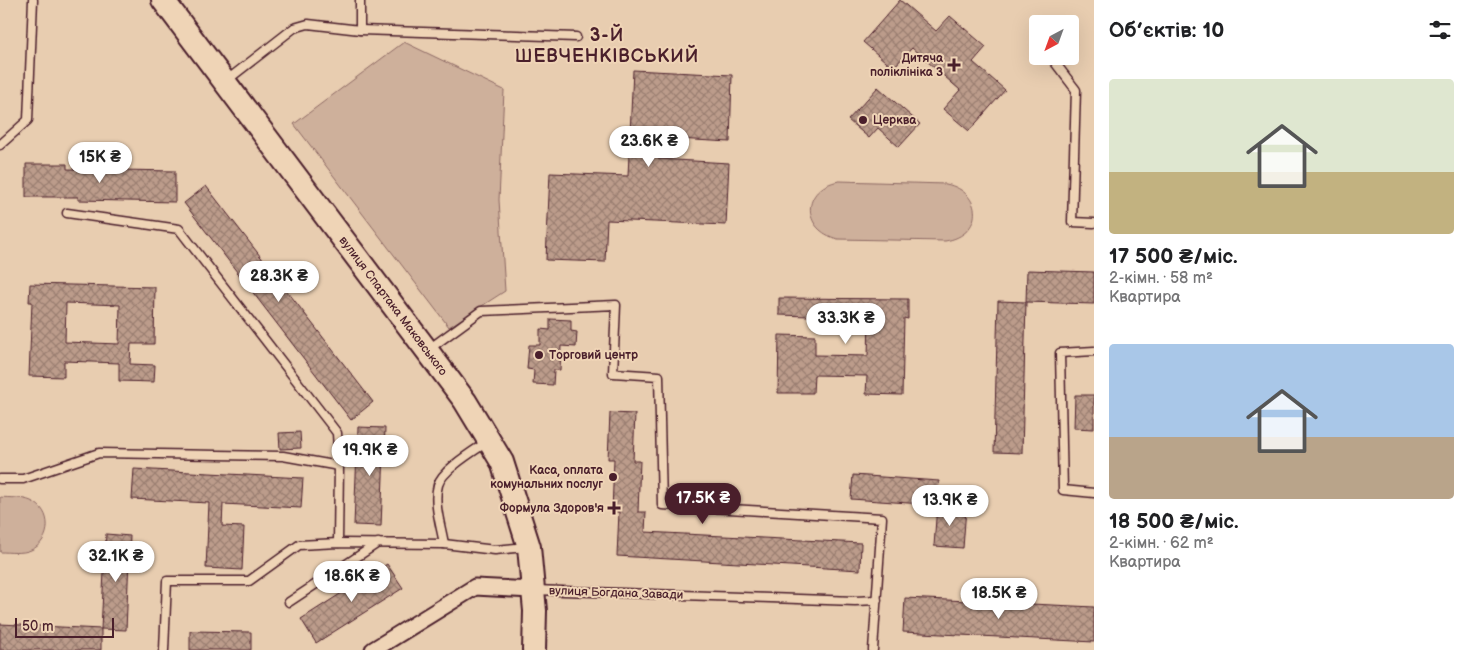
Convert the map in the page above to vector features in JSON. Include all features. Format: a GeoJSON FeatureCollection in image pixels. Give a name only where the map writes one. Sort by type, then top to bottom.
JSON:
{"type":"FeatureCollection","features":[{"type":"Feature","properties":{"kind":"street","name":"вулиця Спартака Маковського"},"geometry":{"type":"LineString","coordinates":[[163,0],[465,401],[502,462],[529,547],[533,590],[534,650]]}},
{"type":"Feature","properties":{"kind":"street","name":"вулиця Богдана Завади"},"geometry":{"type":"LineString","coordinates":[[373,650],[475,587],[533,590]]}},
{"type":"Feature","properties":{"kind":"lane"},"geometry":{"type":"LineString","coordinates":[[0,144],[28,120],[33,0]]}},
{"type":"Feature","properties":{"kind":"lane"},"geometry":{"type":"LineString","coordinates":[[360,0],[360,30]]}},
{"type":"Feature","properties":{"kind":"lane"},"geometry":{"type":"LineString","coordinates":[[224,82],[294,28],[308,24],[360,30],[576,36]]}},
{"type":"Feature","properties":{"kind":"lane"},"geometry":{"type":"LineString","coordinates":[[1057,65],[1076,90],[1072,222],[1094,224]]}},
{"type":"Feature","properties":{"kind":"lane"},"geometry":{"type":"LineString","coordinates":[[67,213],[179,229],[337,433],[339,466],[338,543]]}},
{"type":"Feature","properties":{"kind":"lane"},"geometry":{"type":"LineString","coordinates":[[427,350],[481,311],[616,305],[613,373],[659,376],[662,506],[882,518],[873,650]]}},
{"type":"Feature","properties":{"kind":"lane"},"geometry":{"type":"LineString","coordinates":[[1094,351],[1060,353],[1064,490],[1094,493]]}},
{"type":"Feature","properties":{"kind":"lane"},"geometry":{"type":"LineString","coordinates":[[444,544],[436,496],[438,483],[446,472],[489,441]]}},
{"type":"Feature","properties":{"kind":"lane"},"geometry":{"type":"LineString","coordinates":[[0,479],[24,479],[99,453],[283,456],[339,466]]}},
{"type":"Feature","properties":{"kind":"lane"},"geometry":{"type":"LineString","coordinates":[[164,650],[167,581],[249,581],[299,545],[338,543],[444,544],[495,550],[529,547]]}},
{"type":"Feature","properties":{"kind":"lane"},"geometry":{"type":"LineString","coordinates":[[289,602],[378,543]]}},
{"type":"Feature","properties":{"kind":"lane","name":"вулиця Богдана Завади"},"geometry":{"type":"LineString","coordinates":[[533,590],[855,601],[877,600]]}},
{"type":"Feature","properties":{"kind":"shaded area"},"geometry":{"type":"Polygon","coordinates":[[[404,42],[504,90],[499,200],[505,291],[449,327],[294,124],[404,42]]]}},
{"type":"Feature","properties":{"kind":"shaded area"},"geometry":{"type":"Polygon","coordinates":[[[839,181],[946,184],[958,188],[967,195],[973,204],[972,222],[967,231],[958,237],[945,241],[838,239],[826,234],[817,227],[812,219],[810,209],[812,200],[818,192],[827,185],[839,181]]]}},
{"type":"Feature","properties":{"kind":"shaded area"},"geometry":{"type":"Polygon","coordinates":[[[0,497],[20,498],[31,501],[43,511],[46,518],[46,533],[38,546],[24,552],[0,552],[0,497]]]}},
{"type":"Feature","properties":{"kind":"building","name":"Дитяча поліклініка 3"},"geometry":{"type":"Polygon","coordinates":[[[900,0],[936,31],[950,16],[986,47],[973,62],[1005,90],[969,131],[943,109],[960,90],[912,48],[893,68],[863,42],[900,0]]]}},
{"type":"Feature","properties":{"kind":"building"},"geometry":{"type":"Polygon","coordinates":[[[633,70],[732,75],[730,142],[659,138],[658,159],[729,163],[726,225],[607,220],[605,262],[546,260],[550,173],[628,176],[633,70]]]}},
{"type":"Feature","properties":{"kind":"building"},"geometry":{"type":"Polygon","coordinates":[[[878,87],[920,124],[899,147],[878,128],[869,138],[848,120],[878,87]]]}},
{"type":"Feature","properties":{"kind":"building"},"geometry":{"type":"Polygon","coordinates":[[[26,164],[67,164],[67,169],[175,171],[175,202],[78,200],[78,197],[26,197],[26,164]]]}},
{"type":"Feature","properties":{"kind":"building"},"geometry":{"type":"Polygon","coordinates":[[[206,186],[373,402],[351,420],[184,203],[206,186]]]}},
{"type":"Feature","properties":{"kind":"building"},"geometry":{"type":"Polygon","coordinates":[[[1027,270],[1094,272],[1094,304],[1026,302],[1027,270]]]}},
{"type":"Feature","properties":{"kind":"building"},"geometry":{"type":"Polygon","coordinates":[[[30,284],[155,287],[154,344],[131,344],[130,364],[155,365],[154,382],[119,381],[119,363],[64,361],[64,377],[29,376],[32,302],[29,302],[30,284]],[[66,303],[65,342],[119,344],[120,305],[66,303]]]}},
{"type":"Feature","properties":{"kind":"building"},"geometry":{"type":"Polygon","coordinates":[[[779,298],[908,299],[908,319],[904,318],[902,395],[866,394],[867,376],[814,375],[813,393],[778,393],[779,335],[815,336],[815,355],[868,356],[869,318],[779,315],[779,298]]]}},
{"type":"Feature","properties":{"kind":"building"},"geometry":{"type":"Polygon","coordinates":[[[998,301],[1026,302],[1022,453],[994,452],[998,301]]]}},
{"type":"Feature","properties":{"kind":"building"},"geometry":{"type":"Polygon","coordinates":[[[550,319],[571,320],[571,331],[577,332],[576,347],[561,346],[560,370],[554,370],[553,385],[533,384],[534,370],[527,369],[529,345],[540,345],[540,329],[550,330],[550,319]]]}},
{"type":"Feature","properties":{"kind":"building"},"geometry":{"type":"Polygon","coordinates":[[[1075,395],[1094,395],[1094,429],[1074,428],[1075,395]]]}},
{"type":"Feature","properties":{"kind":"building"},"geometry":{"type":"Polygon","coordinates":[[[610,413],[635,414],[633,461],[640,461],[638,512],[646,512],[645,532],[861,543],[860,570],[617,556],[619,512],[612,512],[614,459],[608,459],[610,413]]]}},
{"type":"Feature","properties":{"kind":"building"},"geometry":{"type":"Polygon","coordinates":[[[358,427],[385,428],[381,526],[354,525],[358,427]]]}},
{"type":"Feature","properties":{"kind":"building"},"geometry":{"type":"Polygon","coordinates":[[[300,432],[301,448],[280,449],[279,433],[300,432]]]}},
{"type":"Feature","properties":{"kind":"building"},"geometry":{"type":"Polygon","coordinates":[[[134,469],[303,478],[301,508],[223,504],[222,526],[244,527],[242,570],[206,568],[209,503],[132,499],[134,469]]]}},
{"type":"Feature","properties":{"kind":"building"},"geometry":{"type":"Polygon","coordinates":[[[853,475],[939,481],[937,505],[851,499],[853,475]]]}},
{"type":"Feature","properties":{"kind":"building"},"geometry":{"type":"Polygon","coordinates":[[[937,505],[966,508],[963,548],[934,546],[937,505]]]}},
{"type":"Feature","properties":{"kind":"building"},"geometry":{"type":"Polygon","coordinates":[[[106,534],[130,536],[126,630],[101,629],[106,534]]]}},
{"type":"Feature","properties":{"kind":"building"},"geometry":{"type":"Polygon","coordinates":[[[387,564],[403,588],[316,643],[301,619],[387,564]]]}},
{"type":"Feature","properties":{"kind":"building"},"geometry":{"type":"Polygon","coordinates":[[[905,598],[1094,607],[1094,642],[903,632],[905,598]]]}},
{"type":"Feature","properties":{"kind":"building"},"geometry":{"type":"Polygon","coordinates":[[[0,624],[101,629],[101,650],[0,650],[0,624]]]}},
{"type":"Feature","properties":{"kind":"building"},"geometry":{"type":"Polygon","coordinates":[[[190,631],[251,632],[251,650],[190,650],[190,631]]]}},
{"type":"Feature","properties":{"kind":"place","name":"Дитяча поліклініка 3"},"geometry":{"type":"Point","coordinates":[954,65]}},
{"type":"Feature","properties":{"kind":"place","name":"Церква"},"geometry":{"type":"Point","coordinates":[863,120]}},
{"type":"Feature","properties":{"kind":"place","name":"Торговий центр"},"geometry":{"type":"Point","coordinates":[539,355]}},
{"type":"Feature","properties":{"kind":"place","name":"Каса, оплата комунальних послуг"},"geometry":{"type":"Point","coordinates":[613,477]}},
{"type":"Feature","properties":{"kind":"place","name":"Формула Здоров'я"},"geometry":{"type":"Point","coordinates":[614,508]}},
{"type":"Feature","properties":{"kind":"district","name":"3-Й ШЕВЧЕНКІВСЬКИЙ"},"geometry":{"type":"Point","coordinates":[607,45]}}]}
